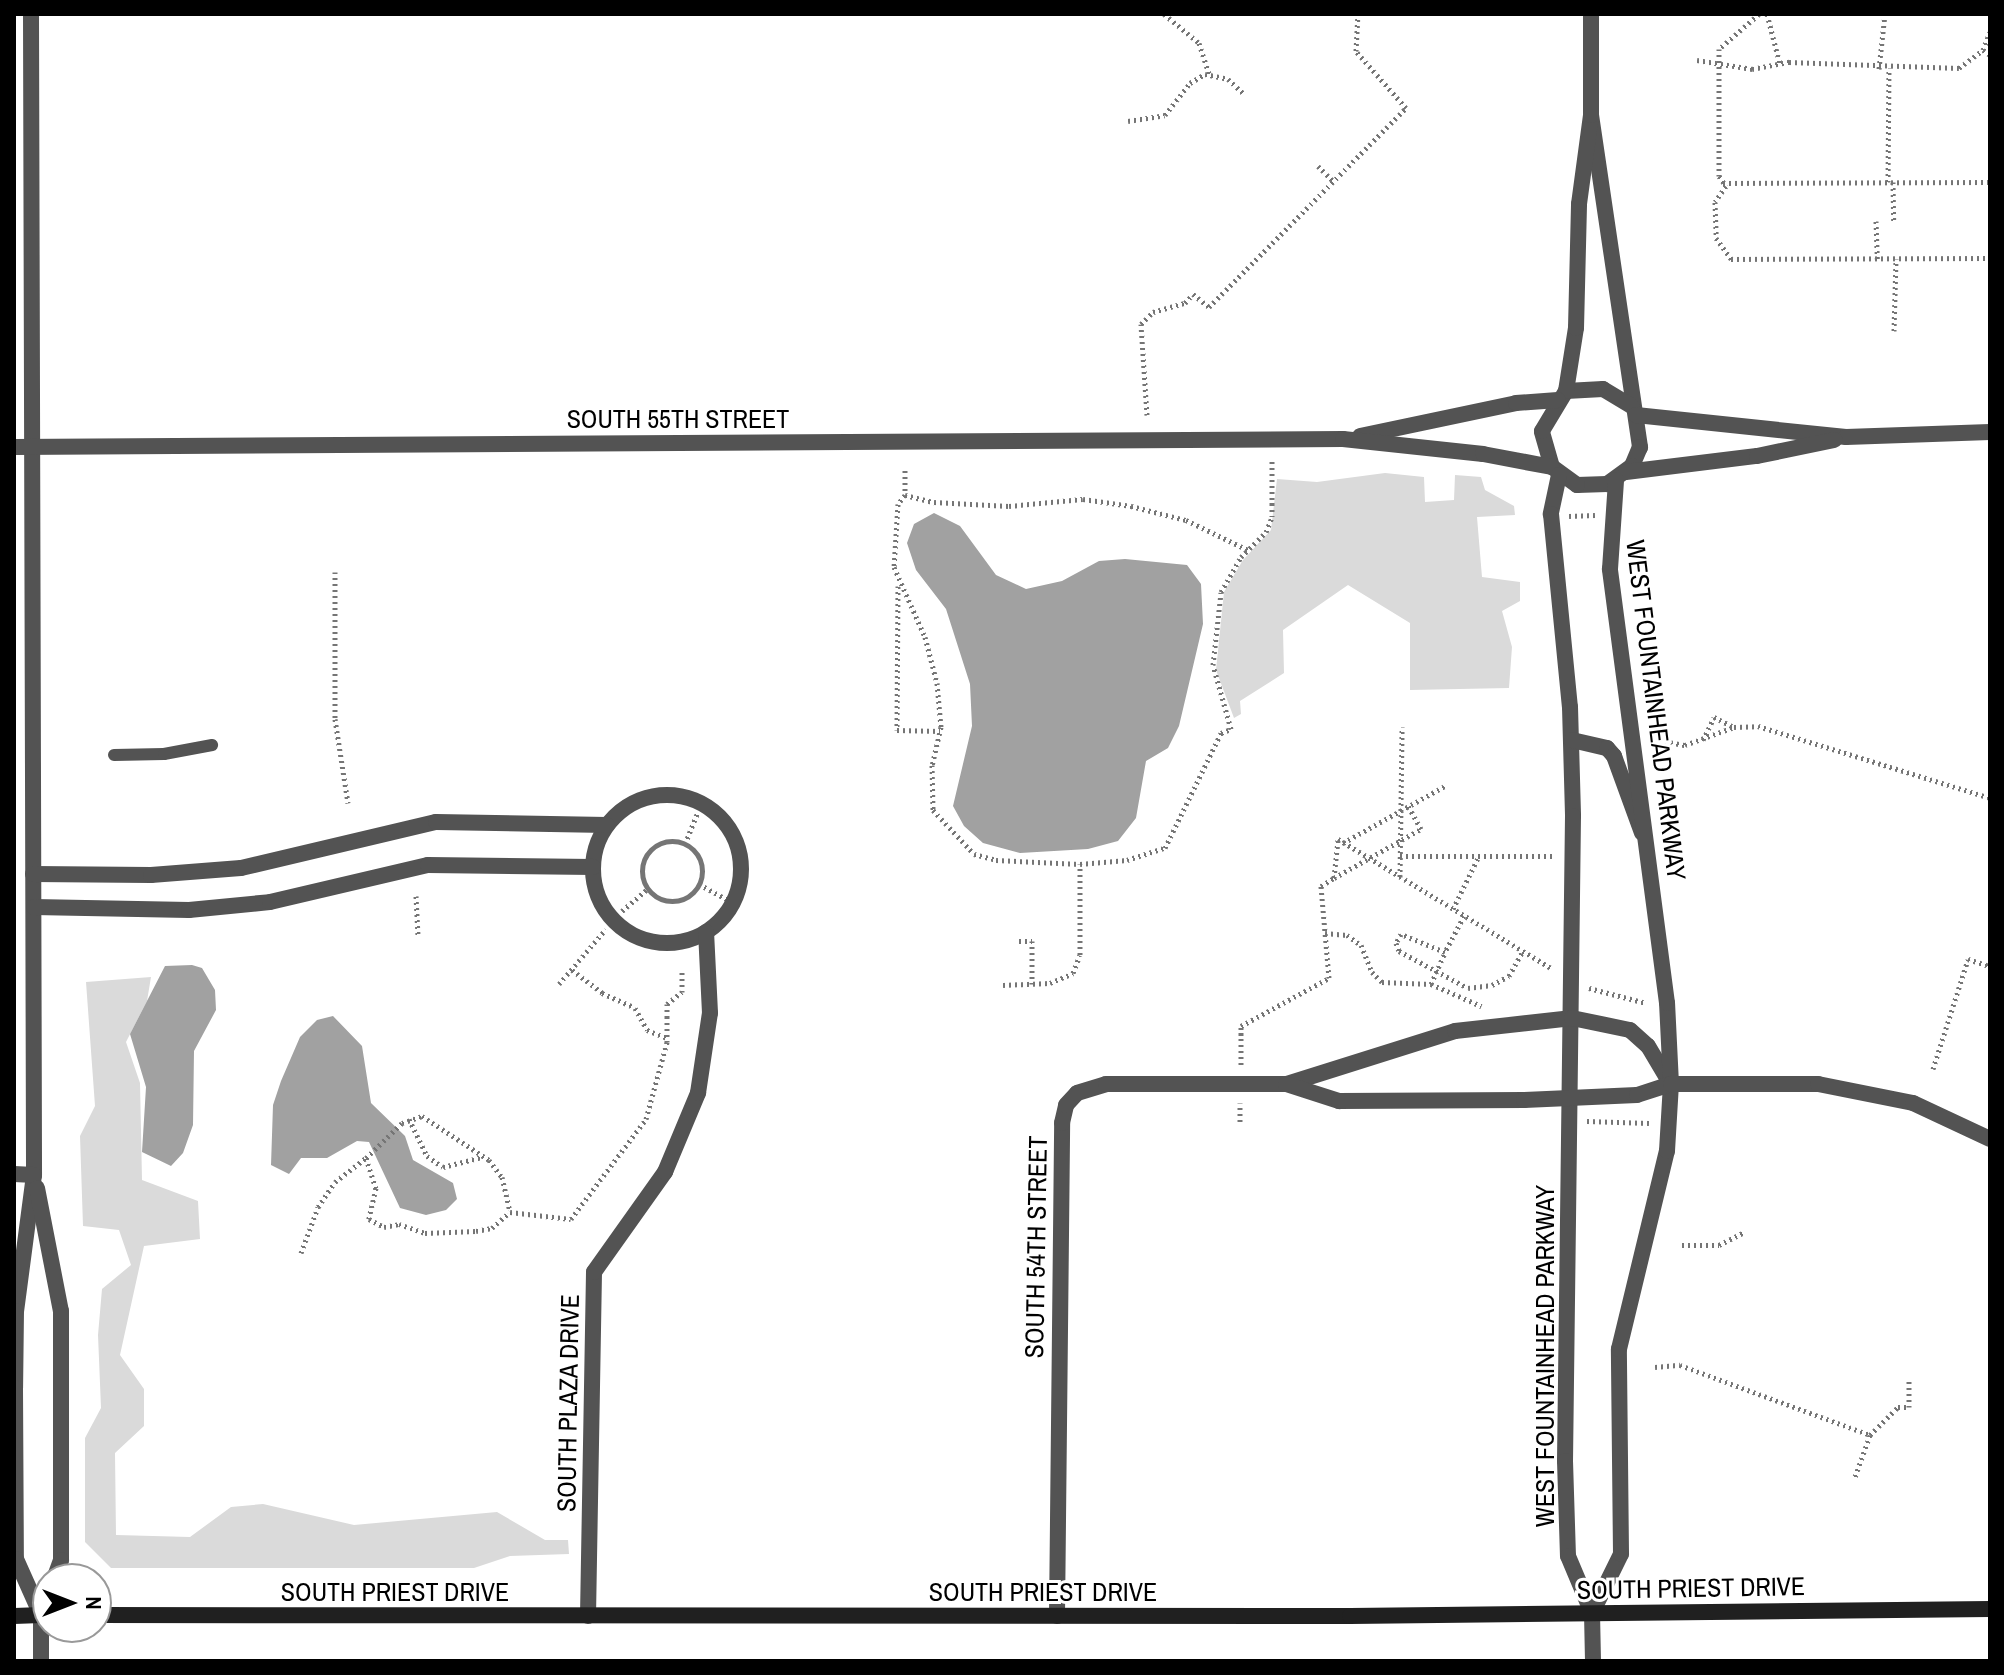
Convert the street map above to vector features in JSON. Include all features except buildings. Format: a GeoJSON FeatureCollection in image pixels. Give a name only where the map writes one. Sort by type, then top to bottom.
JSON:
{"type":"FeatureCollection","features":[{"type":"Feature","properties":{"kind":"main road","name":"SOUTH PRIEST DRIVE"},"geometry":{"type":"LineString","coordinates":[[112,1615],[1057,1616],[1990,1609]]}},
{"type":"Feature","properties":{"kind":"street"},"geometry":{"type":"LineString","coordinates":[[31,14],[34,1175],[16,1311],[16,1559],[32,1591]]}},
{"type":"Feature","properties":{"kind":"street"},"geometry":{"type":"LineString","coordinates":[[1591,14],[1591,115],[1579,204],[1576,328],[1562,395],[1542,431],[1555,471],[1587,487],[1621,476],[1757,456],[1846,437]]}},
{"type":"Feature","properties":{"kind":"street"},"geometry":{"type":"LineString","coordinates":[[1591,115],[1640,447],[1621,476]]}},
{"type":"Feature","properties":{"kind":"street"},"geometry":{"type":"LineString","coordinates":[[1562,395],[1603,389],[1634,411],[1846,437],[1990,432]]}},
{"type":"Feature","properties":{"kind":"street","name":"SOUTH 55TH STREET"},"geometry":{"type":"LineString","coordinates":[[1343,439],[1562,395]]}},
{"type":"Feature","properties":{"kind":"street","name":"SOUTH 55TH STREET"},"geometry":{"type":"LineString","coordinates":[[14,447],[1343,439],[1471,452],[1555,471]]}},
{"type":"Feature","properties":{"kind":"street","name":"WEST FOUNTAINHEAD PARKWAY"},"geometry":{"type":"LineString","coordinates":[[1555,471],[1551,514],[1572,740],[1568,1556],[1592,1613]]}},
{"type":"Feature","properties":{"kind":"street","name":"WEST FOUNTAINHEAD PARKWAY"},"geometry":{"type":"LineString","coordinates":[[1592,1613],[1621,1554],[1619,1349],[1667,1151],[1671,1084],[1670,1024],[1610,569],[1621,476]]}},
{"type":"Feature","properties":{"kind":"street"},"geometry":{"type":"LineString","coordinates":[[1572,740],[1607,748],[1614,756],[1648,846]]}},
{"type":"Feature","properties":{"kind":"street"},"geometry":{"type":"LineString","coordinates":[[669,795],[702,803],[721,818],[738,850],[741,868],[733,903],[706,932],[668,943],[630,934],[602,906],[593,867],[607,825],[645,798],[669,795]]}},
{"type":"Feature","properties":{"kind":"street"},"geometry":{"type":"LineString","coordinates":[[33,874],[151,875],[241,868],[436,822],[607,825]]}},
{"type":"Feature","properties":{"kind":"street"},"geometry":{"type":"LineString","coordinates":[[34,907],[189,910],[270,902],[428,865],[593,867]]}},
{"type":"Feature","properties":{"kind":"street","name":"SOUTH PLAZA DRIVE"},"geometry":{"type":"LineString","coordinates":[[588,1616],[594,1272],[665,1172],[698,1093],[710,1013],[706,932]]}},
{"type":"Feature","properties":{"kind":"street","name":"SOUTH 54TH STREET"},"geometry":{"type":"LineString","coordinates":[[1057,1616],[1062,1123],[1066,1105],[1077,1093],[1106,1084],[1286,1084],[1455,1031],[1572,1018],[1630,1030],[1648,1046],[1671,1084],[1637,1095],[1339,1101],[1286,1084]]}},
{"type":"Feature","properties":{"kind":"street"},"geometry":{"type":"LineString","coordinates":[[1671,1084],[1818,1084],[1865,1090],[1935,1112],[1990,1139]]}},
{"type":"Feature","properties":{"kind":"street"},"geometry":{"type":"LineString","coordinates":[[14,1174],[34,1175]]}},
{"type":"Feature","properties":{"kind":"street"},"geometry":{"type":"LineString","coordinates":[[34,1175],[61,1311],[60,1563]]}},
{"type":"Feature","properties":{"kind":"street"},"geometry":{"type":"LineString","coordinates":[[1592,1613],[1593,1661]]}},
{"type":"Feature","properties":{"kind":"lane"},"geometry":{"type":"LineString","coordinates":[[114,755],[164,754],[212,745]]}},
{"type":"Feature","properties":{"kind":"path"},"geometry":{"type":"LineString","coordinates":[[1164,14],[1199,43],[1209,74]]}},
{"type":"Feature","properties":{"kind":"path"},"geometry":{"type":"LineString","coordinates":[[1147,415],[1141,324],[1153,312],[1185,303],[1193,294],[1209,307],[1406,108],[1356,51],[1358,14]]}},
{"type":"Feature","properties":{"kind":"path"},"geometry":{"type":"LineString","coordinates":[[1723,183],[1719,176],[1719,49],[1759,14]]}},
{"type":"Feature","properties":{"kind":"path"},"geometry":{"type":"LineString","coordinates":[[1767,14],[1780,64]]}},
{"type":"Feature","properties":{"kind":"path"},"geometry":{"type":"LineString","coordinates":[[1879,69],[1885,14]]}},
{"type":"Feature","properties":{"kind":"path"},"geometry":{"type":"LineString","coordinates":[[1697,60],[1752,69],[1780,64],[1879,69],[1959,68],[1983,50],[1990,32]]}},
{"type":"Feature","properties":{"kind":"path"},"geometry":{"type":"LineString","coordinates":[[1983,50],[1990,55]]}},
{"type":"Feature","properties":{"kind":"path"},"geometry":{"type":"LineString","coordinates":[[1889,68],[1890,182],[1894,221]]}},
{"type":"Feature","properties":{"kind":"path"},"geometry":{"type":"LineString","coordinates":[[1128,121],[1165,115],[1190,83],[1209,74],[1228,79],[1243,93]]}},
{"type":"Feature","properties":{"kind":"path"},"geometry":{"type":"LineString","coordinates":[[1318,166],[1333,181]]}},
{"type":"Feature","properties":{"kind":"path"},"geometry":{"type":"LineString","coordinates":[[1723,183],[1990,182]]}},
{"type":"Feature","properties":{"kind":"path"},"geometry":{"type":"LineString","coordinates":[[1723,183],[1715,202],[1716,238],[1731,259],[1990,258]]}},
{"type":"Feature","properties":{"kind":"path"},"geometry":{"type":"LineString","coordinates":[[1876,221],[1877,259]]}},
{"type":"Feature","properties":{"kind":"path"},"geometry":{"type":"LineString","coordinates":[[1894,331],[1896,259]]}},
{"type":"Feature","properties":{"kind":"path"},"geometry":{"type":"LineString","coordinates":[[898,585],[925,637],[937,683],[940,731],[932,789],[933,810],[942,825],[974,854],[1080,864],[1127,860],[1165,848],[1221,733],[1231,729],[1216,682],[1216,637],[1221,592],[1248,550],[1266,532],[1272,517],[1271,440]]}},
{"type":"Feature","properties":{"kind":"path"},"geometry":{"type":"LineString","coordinates":[[905,470],[905,495],[898,504],[895,532],[898,585],[897,730],[940,731]]}},
{"type":"Feature","properties":{"kind":"path"},"geometry":{"type":"LineString","coordinates":[[905,495],[1009,506],[1049,499],[1131,506],[1186,520],[1248,550]]}},
{"type":"Feature","properties":{"kind":"path"},"geometry":{"type":"LineString","coordinates":[[1563,516],[1596,515]]}},
{"type":"Feature","properties":{"kind":"path"},"geometry":{"type":"LineString","coordinates":[[335,572],[335,719],[348,803]]}},
{"type":"Feature","properties":{"kind":"path"},"geometry":{"type":"LineString","coordinates":[[1703,741],[1714,717],[1734,727]]}},
{"type":"Feature","properties":{"kind":"path"},"geometry":{"type":"LineString","coordinates":[[1652,739],[1685,745],[1703,741],[1734,727],[1758,726],[1990,798]]}},
{"type":"Feature","properties":{"kind":"path"},"geometry":{"type":"LineString","coordinates":[[1400,877],[1402,727]]}},
{"type":"Feature","properties":{"kind":"path"},"geometry":{"type":"LineString","coordinates":[[1343,843],[1445,786]]}},
{"type":"Feature","properties":{"kind":"path"},"geometry":{"type":"LineString","coordinates":[[1241,1026],[1329,978],[1321,886],[1421,829],[1408,806]]}},
{"type":"Feature","properties":{"kind":"path"},"geometry":{"type":"LineString","coordinates":[[685,844],[698,812]]}},
{"type":"Feature","properties":{"kind":"path"},"geometry":{"type":"LineString","coordinates":[[1334,878],[1334,852],[1338,839],[1555,970]]}},
{"type":"Feature","properties":{"kind":"path"},"geometry":{"type":"LineString","coordinates":[[667,842],[685,844],[702,866],[699,884],[674,901],[648,888],[643,868],[650,850],[667,842]]}},
{"type":"Feature","properties":{"kind":"path"},"geometry":{"type":"LineString","coordinates":[[1400,856],[1553,856]]}},
{"type":"Feature","properties":{"kind":"path"},"geometry":{"type":"LineString","coordinates":[[1453,909],[1479,856]]}},
{"type":"Feature","properties":{"kind":"path"},"geometry":{"type":"LineString","coordinates":[[1003,985],[1050,983],[1073,973],[1080,955],[1080,864]]}},
{"type":"Feature","properties":{"kind":"path"},"geometry":{"type":"LineString","coordinates":[[699,884],[733,903]]}},
{"type":"Feature","properties":{"kind":"path"},"geometry":{"type":"LineString","coordinates":[[622,911],[648,888]]}},
{"type":"Feature","properties":{"kind":"path"},"geometry":{"type":"LineString","coordinates":[[416,896],[418,936]]}},
{"type":"Feature","properties":{"kind":"path"},"geometry":{"type":"LineString","coordinates":[[1431,984],[1464,916]]}},
{"type":"Feature","properties":{"kind":"path"},"geometry":{"type":"LineString","coordinates":[[559,984],[606,929]]}},
{"type":"Feature","properties":{"kind":"path"},"geometry":{"type":"LineString","coordinates":[[1325,933],[1347,935],[1361,945],[1372,972],[1382,982],[1431,984],[1459,1000],[1489,1005]]}},
{"type":"Feature","properties":{"kind":"path"},"geometry":{"type":"LineString","coordinates":[[1445,952],[1411,935],[1401,934],[1396,943],[1399,951],[1468,988],[1492,985],[1509,976],[1523,951]]}},
{"type":"Feature","properties":{"kind":"path"},"geometry":{"type":"LineString","coordinates":[[1019,941],[1032,941],[1032,984]]}},
{"type":"Feature","properties":{"kind":"path"},"geometry":{"type":"LineString","coordinates":[[1933,1069],[1968,959],[1989,966],[1990,961]]}},
{"type":"Feature","properties":{"kind":"path"},"geometry":{"type":"LineString","coordinates":[[366,1158],[376,1188],[369,1219],[384,1227],[399,1224],[425,1233],[476,1231],[492,1228],[510,1212],[571,1219],[579,1214],[646,1119],[667,1038],[667,1004],[682,992],[682,969]]}},
{"type":"Feature","properties":{"kind":"path"},"geometry":{"type":"LineString","coordinates":[[572,970],[602,993],[635,1008],[647,1030],[667,1038]]}},
{"type":"Feature","properties":{"kind":"path"},"geometry":{"type":"LineString","coordinates":[[1585,986],[1646,1003]]}},
{"type":"Feature","properties":{"kind":"path"},"geometry":{"type":"LineString","coordinates":[[301,1253],[318,1207],[335,1182],[409,1118],[422,1116],[483,1156],[502,1177],[510,1212]]}},
{"type":"Feature","properties":{"kind":"path"},"geometry":{"type":"LineString","coordinates":[[409,1118],[427,1156],[443,1167],[483,1156]]}},
{"type":"Feature","properties":{"kind":"path"},"geometry":{"type":"LineString","coordinates":[[1586,1121],[1649,1123]]}},
{"type":"Feature","properties":{"kind":"path"},"geometry":{"type":"LineString","coordinates":[[1682,1245],[1719,1245],[1744,1232]]}},
{"type":"Feature","properties":{"kind":"path"},"geometry":{"type":"LineString","coordinates":[[1655,1367],[1680,1365],[1870,1435]]}},
{"type":"Feature","properties":{"kind":"path"},"geometry":{"type":"LineString","coordinates":[[1855,1477],[1870,1435],[1898,1407],[1909,1407],[1909,1379]]}},
{"type":"Feature","properties":{"kind":"shaded area"},"geometry":{"type":"Polygon","coordinates":[[[1385,473],[1424,477],[1425,502],[1454,500],[1455,475],[1481,477],[1485,490],[1514,506],[1515,515],[1477,517],[1482,577],[1520,582],[1520,601],[1502,611],[1512,647],[1509,688],[1410,690],[1410,623],[1348,585],[1283,630],[1284,673],[1240,701],[1241,714],[1234,718],[1216,670],[1224,592],[1243,560],[1271,530],[1277,479],[1317,482],[1385,473]]]}},
{"type":"Feature","properties":{"kind":"shaded area"},"geometry":{"type":"Polygon","coordinates":[[[934,513],[960,526],[996,575],[1026,589],[1062,581],[1099,561],[1125,559],[1187,565],[1201,584],[1203,624],[1179,726],[1168,748],[1146,761],[1136,818],[1118,841],[1088,849],[1020,853],[983,843],[964,826],[953,806],[972,726],[970,684],[946,609],[916,570],[907,543],[914,524],[934,513]]]}},
{"type":"Feature","properties":{"kind":"shaded area"},"geometry":{"type":"Polygon","coordinates":[[[192,965],[202,968],[215,990],[216,1010],[194,1051],[193,1125],[183,1153],[171,1166],[142,1152],[146,1087],[130,1034],[165,966],[192,965]]]}},
{"type":"Feature","properties":{"kind":"shaded area"},"geometry":{"type":"Polygon","coordinates":[[[151,977],[147,1001],[126,1042],[140,1083],[142,1180],[198,1201],[200,1239],[144,1246],[120,1355],[144,1389],[144,1426],[115,1453],[116,1535],[190,1537],[231,1507],[263,1504],[354,1525],[497,1512],[545,1540],[568,1540],[569,1554],[510,1556],[474,1568],[112,1568],[112,1563],[106,1563],[85,1542],[85,1438],[101,1408],[98,1335],[102,1289],[131,1265],[119,1230],[83,1226],[80,1136],[95,1106],[86,982],[151,977]]]}},
{"type":"Feature","properties":{"kind":"shaded area"},"geometry":{"type":"Polygon","coordinates":[[[333,1016],[362,1046],[371,1103],[405,1136],[413,1160],[453,1183],[457,1199],[446,1210],[426,1215],[400,1208],[369,1142],[357,1141],[327,1158],[301,1158],[289,1174],[271,1165],[273,1105],[281,1081],[300,1037],[317,1020],[333,1016]]]}}]}
